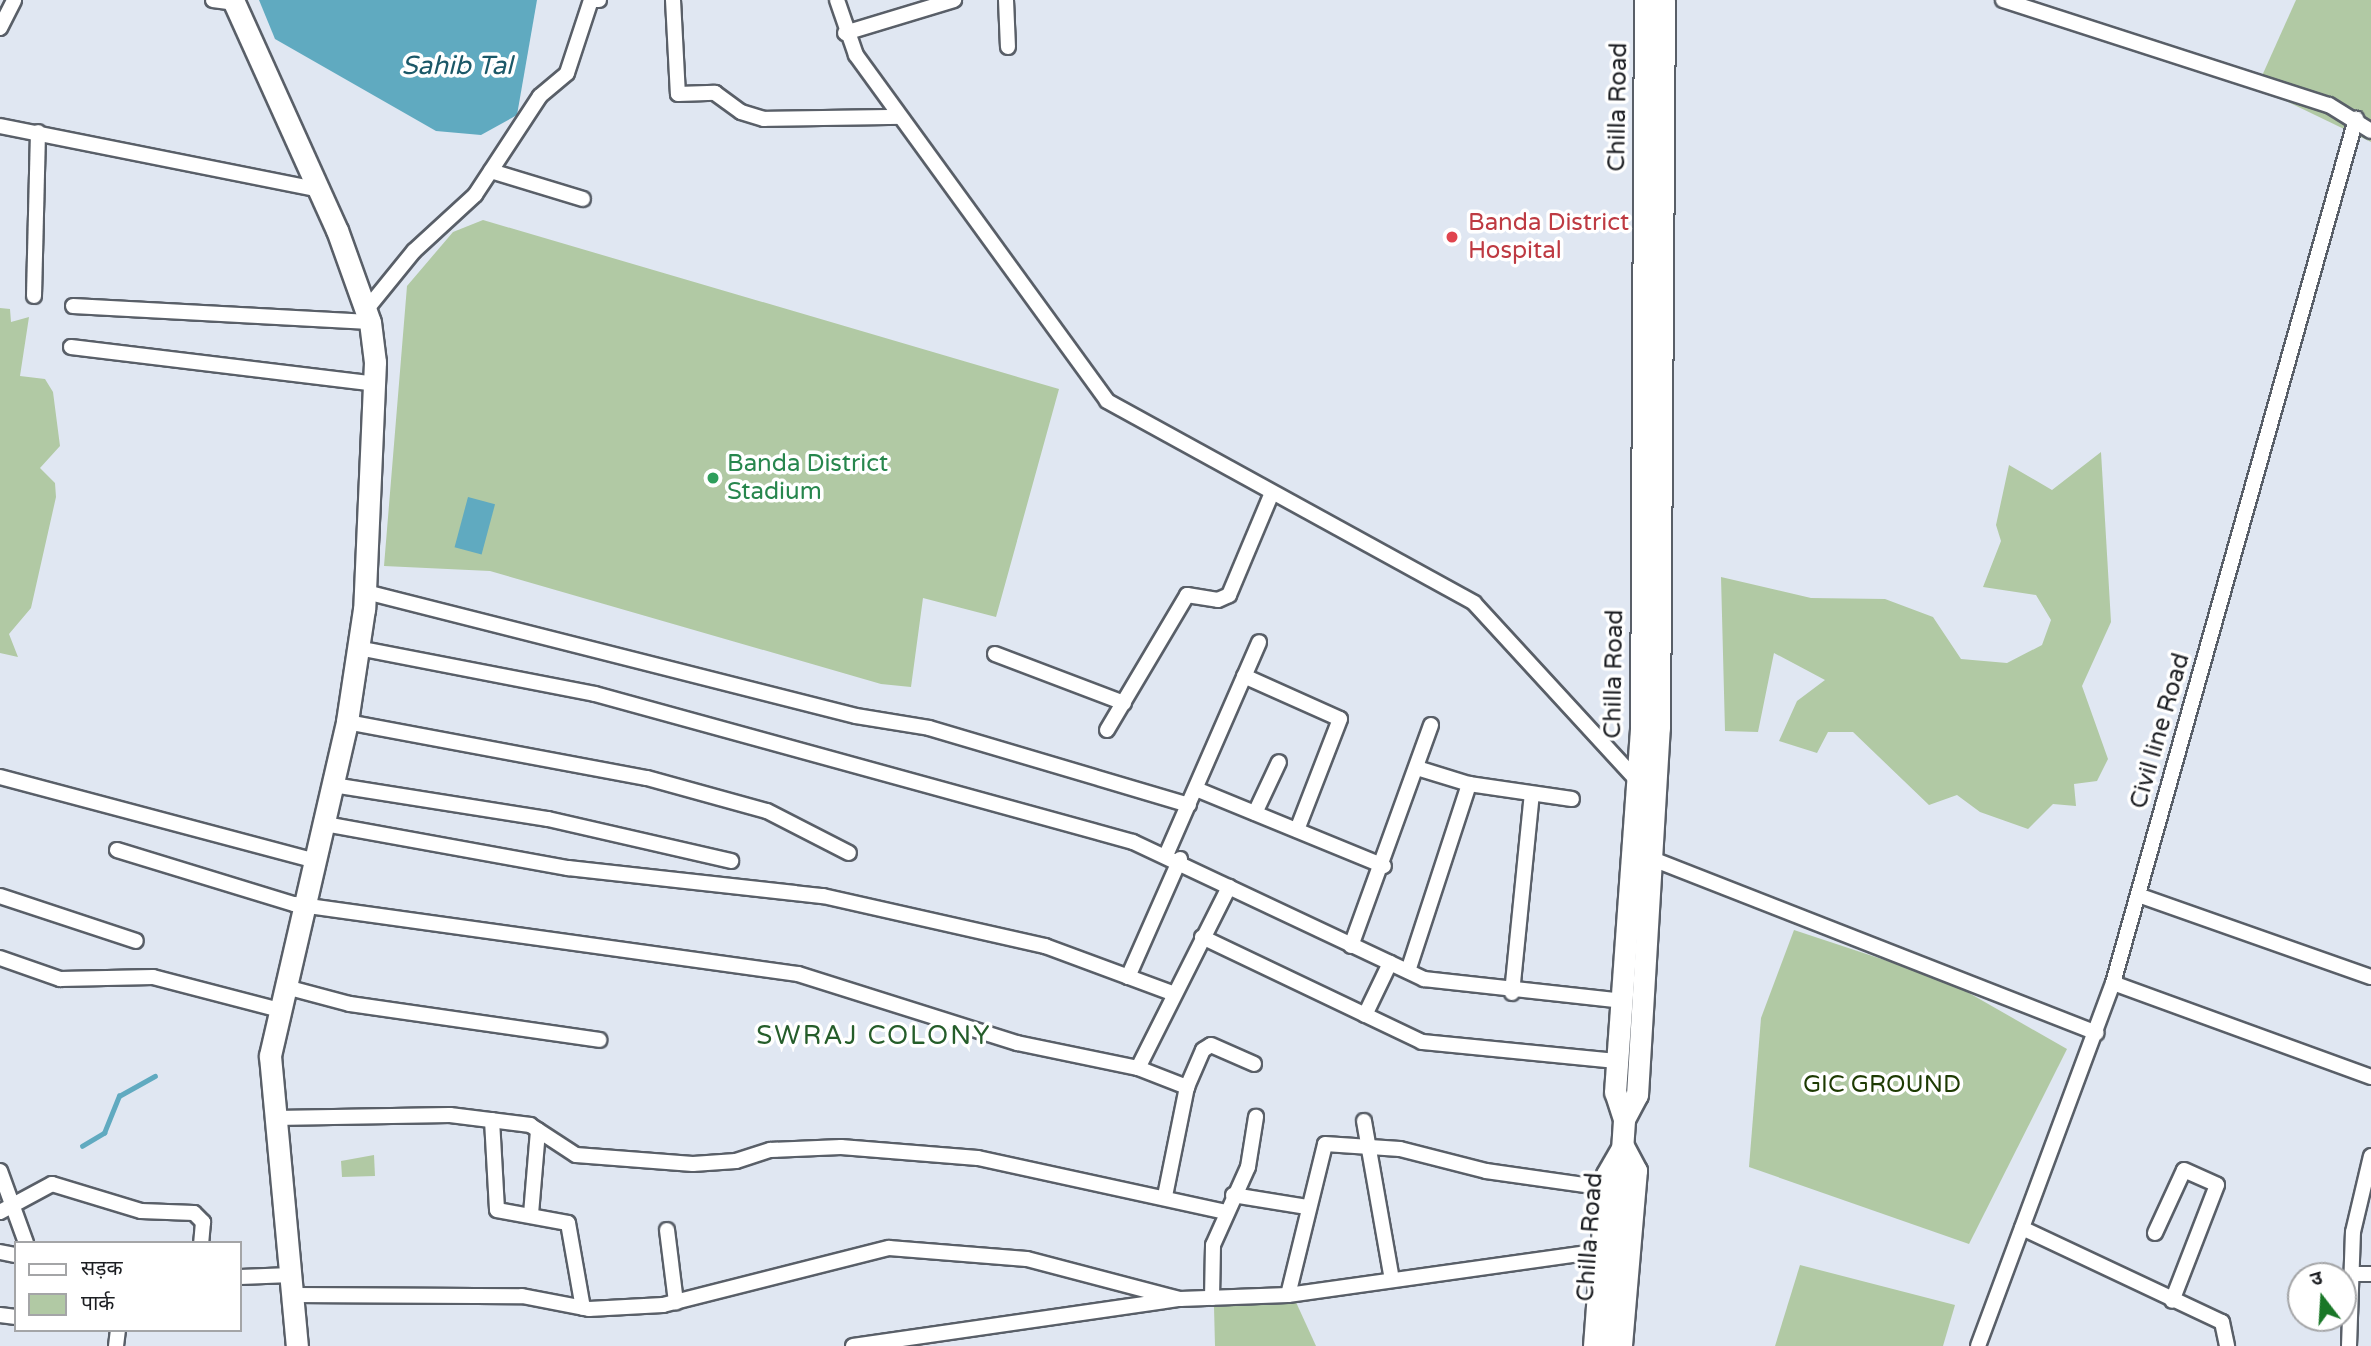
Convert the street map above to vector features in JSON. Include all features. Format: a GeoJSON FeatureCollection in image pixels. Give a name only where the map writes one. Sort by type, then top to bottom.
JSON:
{"type":"FeatureCollection","features":[{"type":"Feature","properties":{"kind":"main road","name":"Chilla Road"},"geometry":{"type":"LineString","coordinates":[[1609,1346],[1612,1190],[1623,1144],[1624,1119],[1615,1092],[1617,1061],[1643,855],[1637,780],[1653,277],[1645,0]]}},
{"type":"Feature","properties":{"kind":"main road"},"geometry":{"type":"LineString","coordinates":[[1624,1119],[1637,1095],[1653,277],[1664,0]]}},
{"type":"Feature","properties":{"kind":"main road"},"geometry":{"type":"LineString","coordinates":[[227,1],[321,190],[368,316],[375,384],[366,592],[347,722],[269,1067],[297,1346]]}},
{"type":"Feature","properties":{"kind":"street"},"geometry":{"type":"LineString","coordinates":[[2,24],[14,0]]}},
{"type":"Feature","properties":{"kind":"street"},"geometry":{"type":"LineString","coordinates":[[73,306],[368,316],[492,172],[540,96],[567,73],[591,0],[599,0]]}},
{"type":"Feature","properties":{"kind":"street"},"geometry":{"type":"LineString","coordinates":[[673,0],[678,94],[715,93],[740,112],[764,119],[898,117]]}},
{"type":"Feature","properties":{"kind":"street"},"geometry":{"type":"LineString","coordinates":[[837,0],[845,33],[898,117],[1107,401],[1271,495],[1474,603],[1637,780]]}},
{"type":"Feature","properties":{"kind":"street"},"geometry":{"type":"LineString","coordinates":[[845,33],[954,0]]}},
{"type":"Feature","properties":{"kind":"street"},"geometry":{"type":"LineString","coordinates":[[1006,0],[1008,47]]}},
{"type":"Feature","properties":{"kind":"street"},"geometry":{"type":"LineString","coordinates":[[2003,0],[2356,119],[2371,131]]}},
{"type":"Feature","properties":{"kind":"street","name":"Civil line Road"},"geometry":{"type":"LineString","coordinates":[[1978,1346],[2113,984],[2356,119]]}},
{"type":"Feature","properties":{"kind":"street"},"geometry":{"type":"LineString","coordinates":[[0,126],[321,190]]}},
{"type":"Feature","properties":{"kind":"street"},"geometry":{"type":"LineString","coordinates":[[34,296],[38,132]]}},
{"type":"Feature","properties":{"kind":"street"},"geometry":{"type":"LineString","coordinates":[[492,172],[583,199]]}},
{"type":"Feature","properties":{"kind":"street"},"geometry":{"type":"LineString","coordinates":[[71,347],[375,384]]}},
{"type":"Feature","properties":{"kind":"street"},"geometry":{"type":"LineString","coordinates":[[1107,730],[1186,595],[1219,600],[1229,595],[1271,495]]}},
{"type":"Feature","properties":{"kind":"street"},"geometry":{"type":"LineString","coordinates":[[366,592],[856,716],[929,728],[1189,805]]}},
{"type":"Feature","properties":{"kind":"street"},"geometry":{"type":"LineString","coordinates":[[1128,977],[1174,856],[1189,805],[1259,642]]}},
{"type":"Feature","properties":{"kind":"street"},"geometry":{"type":"LineString","coordinates":[[358,648],[595,694],[815,750],[1174,856],[1229,887],[1408,971],[1513,993],[1624,1001]]}},
{"type":"Feature","properties":{"kind":"street"},"geometry":{"type":"LineString","coordinates":[[995,654],[1124,703]]}},
{"type":"Feature","properties":{"kind":"street"},"geometry":{"type":"LineString","coordinates":[[1244,676],[1340,719],[1297,830]]}},
{"type":"Feature","properties":{"kind":"street"},"geometry":{"type":"LineString","coordinates":[[347,722],[647,778],[767,811],[849,853]]}},
{"type":"Feature","properties":{"kind":"street"},"geometry":{"type":"LineString","coordinates":[[1351,946],[1384,866],[1431,725]]}},
{"type":"Feature","properties":{"kind":"street"},"geometry":{"type":"LineString","coordinates":[[1255,813],[1279,762]]}},
{"type":"Feature","properties":{"kind":"street"},"geometry":{"type":"LineString","coordinates":[[1417,768],[1469,784],[1572,799]]}},
{"type":"Feature","properties":{"kind":"street"},"geometry":{"type":"LineString","coordinates":[[0,777],[316,860]]}},
{"type":"Feature","properties":{"kind":"street"},"geometry":{"type":"LineString","coordinates":[[1408,971],[1469,784]]}},
{"type":"Feature","properties":{"kind":"street"},"geometry":{"type":"LineString","coordinates":[[333,785],[548,819],[731,861]]}},
{"type":"Feature","properties":{"kind":"street"},"geometry":{"type":"LineString","coordinates":[[1196,789],[1384,866]]}},
{"type":"Feature","properties":{"kind":"street"},"geometry":{"type":"LineString","coordinates":[[1513,993],[1532,794]]}},
{"type":"Feature","properties":{"kind":"street"},"geometry":{"type":"LineString","coordinates":[[325,824],[568,868],[823,896],[1002,934],[1172,993]]}},
{"type":"Feature","properties":{"kind":"street"},"geometry":{"type":"LineString","coordinates":[[117,850],[306,906],[798,974],[1038,1049],[1138,1068],[1187,1087]]}},
{"type":"Feature","properties":{"kind":"street"},"geometry":{"type":"LineString","coordinates":[[1643,855],[2097,1032]]}},
{"type":"Feature","properties":{"kind":"street"},"geometry":{"type":"LineString","coordinates":[[1138,1068],[1172,993],[1229,887]]}},
{"type":"Feature","properties":{"kind":"street"},"geometry":{"type":"LineString","coordinates":[[2138,895],[2371,977]]}},
{"type":"Feature","properties":{"kind":"street"},"geometry":{"type":"LineString","coordinates":[[0,896],[136,941]]}},
{"type":"Feature","properties":{"kind":"street"},"geometry":{"type":"LineString","coordinates":[[1202,937],[1422,1042],[1617,1061]]}},
{"type":"Feature","properties":{"kind":"street"},"geometry":{"type":"LineString","coordinates":[[0,958],[60,979],[153,976],[280,1010]]}},
{"type":"Feature","properties":{"kind":"street"},"geometry":{"type":"LineString","coordinates":[[1365,1016],[1390,963]]}},
{"type":"Feature","properties":{"kind":"street"},"geometry":{"type":"LineString","coordinates":[[2113,984],[2371,1077]]}},
{"type":"Feature","properties":{"kind":"street"},"geometry":{"type":"LineString","coordinates":[[286,988],[350,1004],[599,1041]]}},
{"type":"Feature","properties":{"kind":"street"},"geometry":{"type":"LineString","coordinates":[[1165,1196],[1187,1087],[1206,1047],[1254,1064]]}},
{"type":"Feature","properties":{"kind":"street"},"geometry":{"type":"LineString","coordinates":[[275,1118],[419,1114],[492,1121],[538,1130],[576,1155],[723,1164],[770,1150],[841,1147],[978,1158],[1165,1196],[1225,1212]]}},
{"type":"Feature","properties":{"kind":"street"},"geometry":{"type":"LineString","coordinates":[[1212,1298],[1213,1245],[1225,1212],[1248,1167],[1256,1117]]}},
{"type":"Feature","properties":{"kind":"street"},"geometry":{"type":"LineString","coordinates":[[492,1121],[497,1210],[531,1214],[572,1228],[583,1308]]}},
{"type":"Feature","properties":{"kind":"street"},"geometry":{"type":"LineString","coordinates":[[1364,1121],[1392,1279]]}},
{"type":"Feature","properties":{"kind":"street"},"geometry":{"type":"LineString","coordinates":[[531,1214],[538,1130]]}},
{"type":"Feature","properties":{"kind":"street"},"geometry":{"type":"LineString","coordinates":[[1622,1346],[1637,1170],[1623,1144]]}},
{"type":"Feature","properties":{"kind":"street"},"geometry":{"type":"LineString","coordinates":[[1288,1295],[1320,1147],[1367,1148],[1612,1190],[1602,1251],[1593,1346]]}},
{"type":"Feature","properties":{"kind":"street"},"geometry":{"type":"LineString","coordinates":[[2352,1262],[2357,1200],[2370,1162]]}},
{"type":"Feature","properties":{"kind":"street"},"geometry":{"type":"LineString","coordinates":[[2155,1233],[2184,1170],[2217,1185],[2172,1301]]}},
{"type":"Feature","properties":{"kind":"street"},"geometry":{"type":"LineString","coordinates":[[0,1171],[25,1241]]}},
{"type":"Feature","properties":{"kind":"street"},"geometry":{"type":"LineString","coordinates":[[0,1212],[52,1185],[141,1211],[194,1213],[203,1222],[201,1241]]}},
{"type":"Feature","properties":{"kind":"street"},"geometry":{"type":"LineString","coordinates":[[1233,1195],[1307,1208]]}},
{"type":"Feature","properties":{"kind":"street"},"geometry":{"type":"LineString","coordinates":[[2022,1228],[2172,1301],[2222,1322],[2227,1346]]}},
{"type":"Feature","properties":{"kind":"street"},"geometry":{"type":"LineString","coordinates":[[667,1230],[676,1302]]}},
{"type":"Feature","properties":{"kind":"street"},"geometry":{"type":"LineString","coordinates":[[242,1277],[292,1285],[522,1296],[583,1308],[676,1302],[889,1248],[1027,1259],[1180,1299]]}},
{"type":"Feature","properties":{"kind":"street"},"geometry":{"type":"LineString","coordinates":[[853,1346],[1180,1299],[1288,1295],[1602,1251]]}},
{"type":"Feature","properties":{"kind":"green space"},"geometry":{"type":"Polygon","coordinates":[[[2296,0],[2371,0],[2371,142],[2257,87],[2296,0]]]}},
{"type":"Feature","properties":{"kind":"green space","name":"Banda District Stadium"},"geometry":{"type":"Polygon","coordinates":[[[483,220],[1059,389],[996,617],[923,598],[911,687],[881,684],[490,571],[384,566],[407,286],[453,232],[483,220]]]}},
{"type":"Feature","properties":{"kind":"green space"},"geometry":{"type":"Polygon","coordinates":[[[0,308],[10,309],[11,322],[29,317],[20,376],[45,379],[53,392],[60,446],[40,468],[55,483],[56,497],[31,608],[9,634],[18,657],[0,653],[0,308]]]}},
{"type":"Feature","properties":{"kind":"green space"},"geometry":{"type":"Polygon","coordinates":[[[2101,452],[2111,622],[2082,686],[2108,759],[2097,781],[2074,784],[2076,806],[2053,804],[2028,829],[1980,812],[1957,795],[1929,805],[1853,732],[1828,732],[1817,753],[1779,741],[1797,701],[1825,680],[1774,653],[1758,732],[1725,731],[1721,577],[1811,598],[1885,599],[1933,617],[1961,659],[2007,663],[2042,645],[2051,620],[2036,595],[1983,587],[2001,541],[1996,525],[2009,465],[2052,490],[2101,452]]]}},
{"type":"Feature","properties":{"kind":"green space","name":"GIC GROUND"},"geometry":{"type":"Polygon","coordinates":[[[1794,930],[1948,981],[2067,1049],[1969,1244],[1749,1167],[1761,1018],[1794,930]]]}},
{"type":"Feature","properties":{"kind":"green space"},"geometry":{"type":"Polygon","coordinates":[[[374,1155],[375,1176],[342,1177],[341,1161],[374,1155]]]}},
{"type":"Feature","properties":{"kind":"green space"},"geometry":{"type":"Polygon","coordinates":[[[1800,1265],[1955,1305],[1943,1346],[1775,1346],[1800,1265]]]}},
{"type":"Feature","properties":{"kind":"green space"},"geometry":{"type":"Polygon","coordinates":[[[1295,1300],[1316,1346],[1215,1346],[1214,1307],[1295,1300]]]}},
{"type":"Feature","properties":{"kind":"water","name":"Sahib Tal"},"geometry":{"type":"Polygon","coordinates":[[[259,0],[537,0],[517,115],[481,135],[436,131],[275,39],[259,0]]]}},
{"type":"Feature","properties":{"kind":"water"},"geometry":{"type":"Polygon","coordinates":[[[468,497],[495,504],[482,554],[455,547],[468,497]]]}},
{"type":"Feature","properties":{"kind":"waterway"},"geometry":{"type":"LineString","coordinates":[[82,1146],[104,1133],[119,1096],[155,1076]]}},
{"type":"Feature","properties":{"kind":"place","name":"Banda District Hospital"},"geometry":{"type":"Point","coordinates":[1452,237]}},
{"type":"Feature","properties":{"kind":"place","name":"Banda District Stadium"},"geometry":{"type":"Point","coordinates":[713,478]}},
{"type":"Feature","properties":{"kind":"district","name":"SWRAJ COLONY"},"geometry":{"type":"Point","coordinates":[874,1036]}}]}
